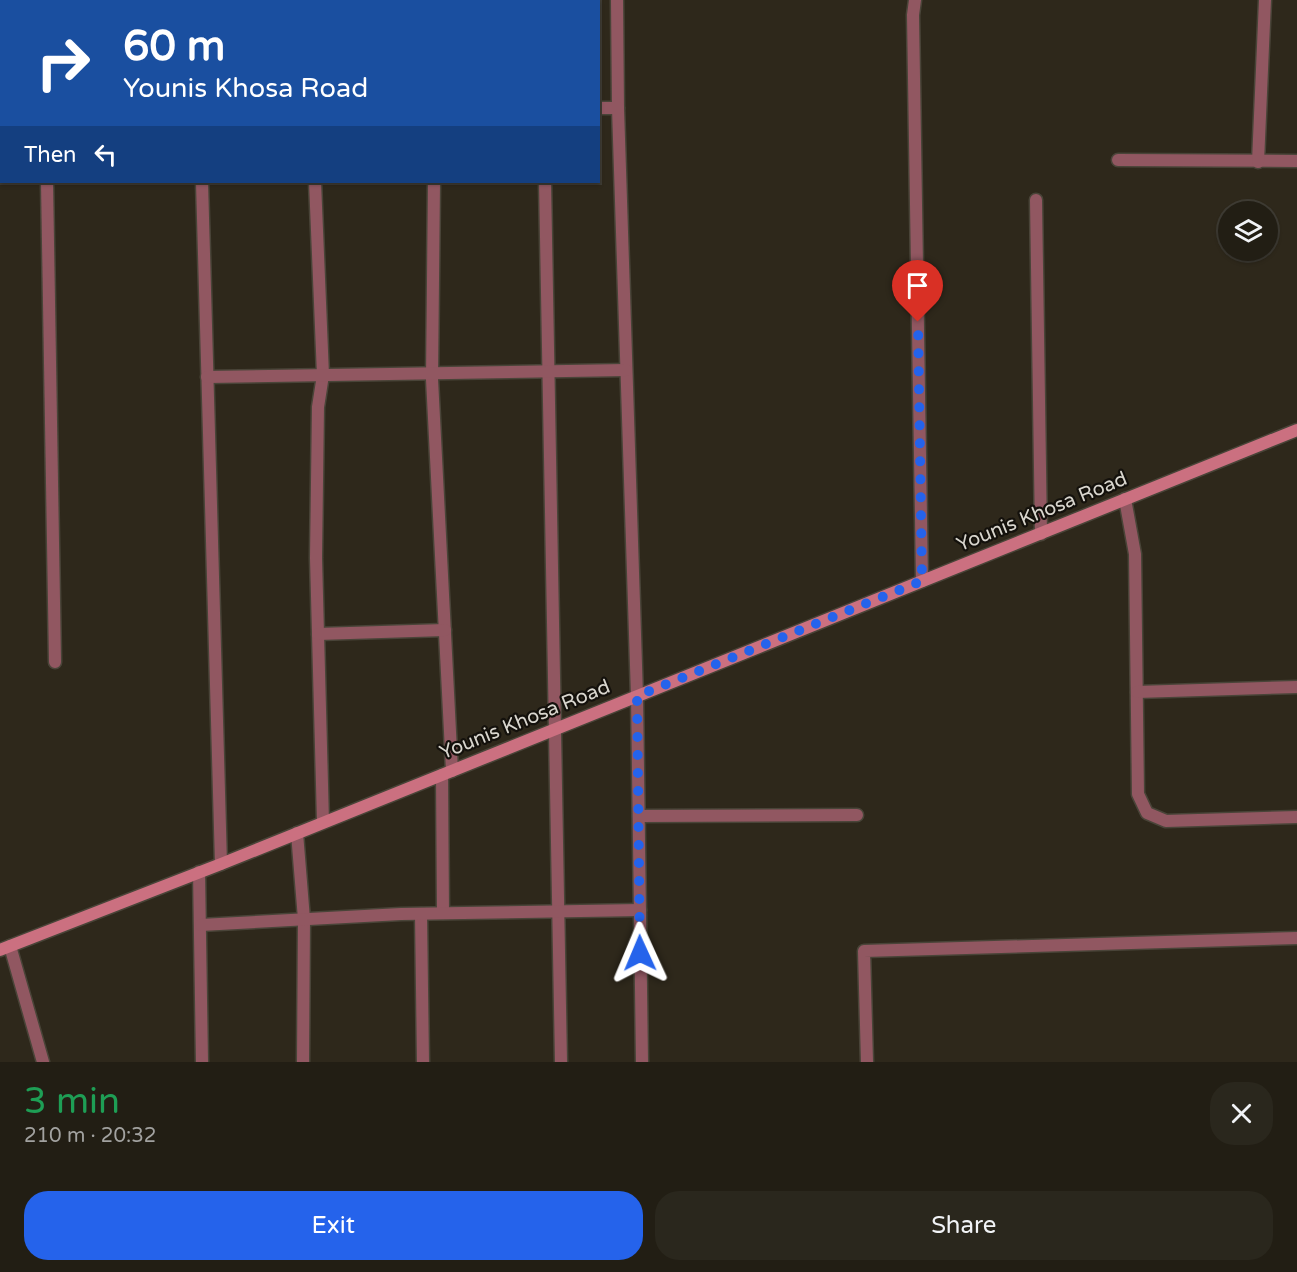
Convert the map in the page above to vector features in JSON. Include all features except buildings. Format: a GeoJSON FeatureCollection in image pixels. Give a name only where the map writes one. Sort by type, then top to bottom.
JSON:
{"type":"FeatureCollection","features":[{"type":"Feature","properties":{"kind":"street"},"geometry":{"type":"LineString","coordinates":[[617,0],[618,108],[637,696],[642,1062]]}},
{"type":"Feature","properties":{"kind":"street"},"geometry":{"type":"LineString","coordinates":[[915,0],[913,15],[922,581]]}},
{"type":"Feature","properties":{"kind":"street"},"geometry":{"type":"LineString","coordinates":[[1257,162],[1265,0]]}},
{"type":"Feature","properties":{"kind":"street"},"geometry":{"type":"LineString","coordinates":[[600,108],[618,108]]}},
{"type":"Feature","properties":{"kind":"street"},"geometry":{"type":"LineString","coordinates":[[1118,160],[1297,161]]}},
{"type":"Feature","properties":{"kind":"street"},"geometry":{"type":"LineString","coordinates":[[46,183],[55,662]]}},
{"type":"Feature","properties":{"kind":"street"},"geometry":{"type":"LineString","coordinates":[[202,183],[220,864]]}},
{"type":"Feature","properties":{"kind":"street"},"geometry":{"type":"LineString","coordinates":[[315,183],[323,375],[318,407],[316,558],[323,822]]}},
{"type":"Feature","properties":{"kind":"street"},"geometry":{"type":"LineString","coordinates":[[434,183],[432,372],[445,630],[447,773],[443,914]]}},
{"type":"Feature","properties":{"kind":"street"},"geometry":{"type":"LineString","coordinates":[[545,183],[561,1062]]}},
{"type":"Feature","properties":{"kind":"street"},"geometry":{"type":"LineString","coordinates":[[1036,200],[1041,534]]}},
{"type":"Feature","properties":{"kind":"street"},"geometry":{"type":"LineString","coordinates":[[207,377],[626,370]]}},
{"type":"Feature","properties":{"kind":"street","name":"Younis Khosa Road"},"geometry":{"type":"LineString","coordinates":[[5,948],[447,773],[1297,430]]}},
{"type":"Feature","properties":{"kind":"street"},"geometry":{"type":"LineString","coordinates":[[1125,499],[1135,554],[1138,794],[1147,813],[1166,821],[1297,817]]}},
{"type":"Feature","properties":{"kind":"street"},"geometry":{"type":"LineString","coordinates":[[318,634],[445,630]]}},
{"type":"Feature","properties":{"kind":"street"},"geometry":{"type":"LineString","coordinates":[[1137,692],[1297,687]]}},
{"type":"Feature","properties":{"kind":"street"},"geometry":{"type":"LineString","coordinates":[[639,816],[857,815]]}},
{"type":"Feature","properties":{"kind":"street"},"geometry":{"type":"LineString","coordinates":[[297,833],[304,919],[303,1062]]}},
{"type":"Feature","properties":{"kind":"street"},"geometry":{"type":"LineString","coordinates":[[200,872],[201,1062]]}},
{"type":"Feature","properties":{"kind":"street"},"geometry":{"type":"LineString","coordinates":[[201,925],[421,914],[640,910]]}},
{"type":"Feature","properties":{"kind":"street"},"geometry":{"type":"LineString","coordinates":[[421,914],[423,1062]]}},
{"type":"Feature","properties":{"kind":"street"},"geometry":{"type":"LineString","coordinates":[[867,1062],[864,951],[1297,938]]}},
{"type":"Feature","properties":{"kind":"street"},"geometry":{"type":"LineString","coordinates":[[5,948],[43,1062]]}},
{"type":"Feature","properties":{"kind":"route"},"geometry":{"type":"LineString","coordinates":[[640,953],[637,696],[922,581],[918,322]]}}]}
